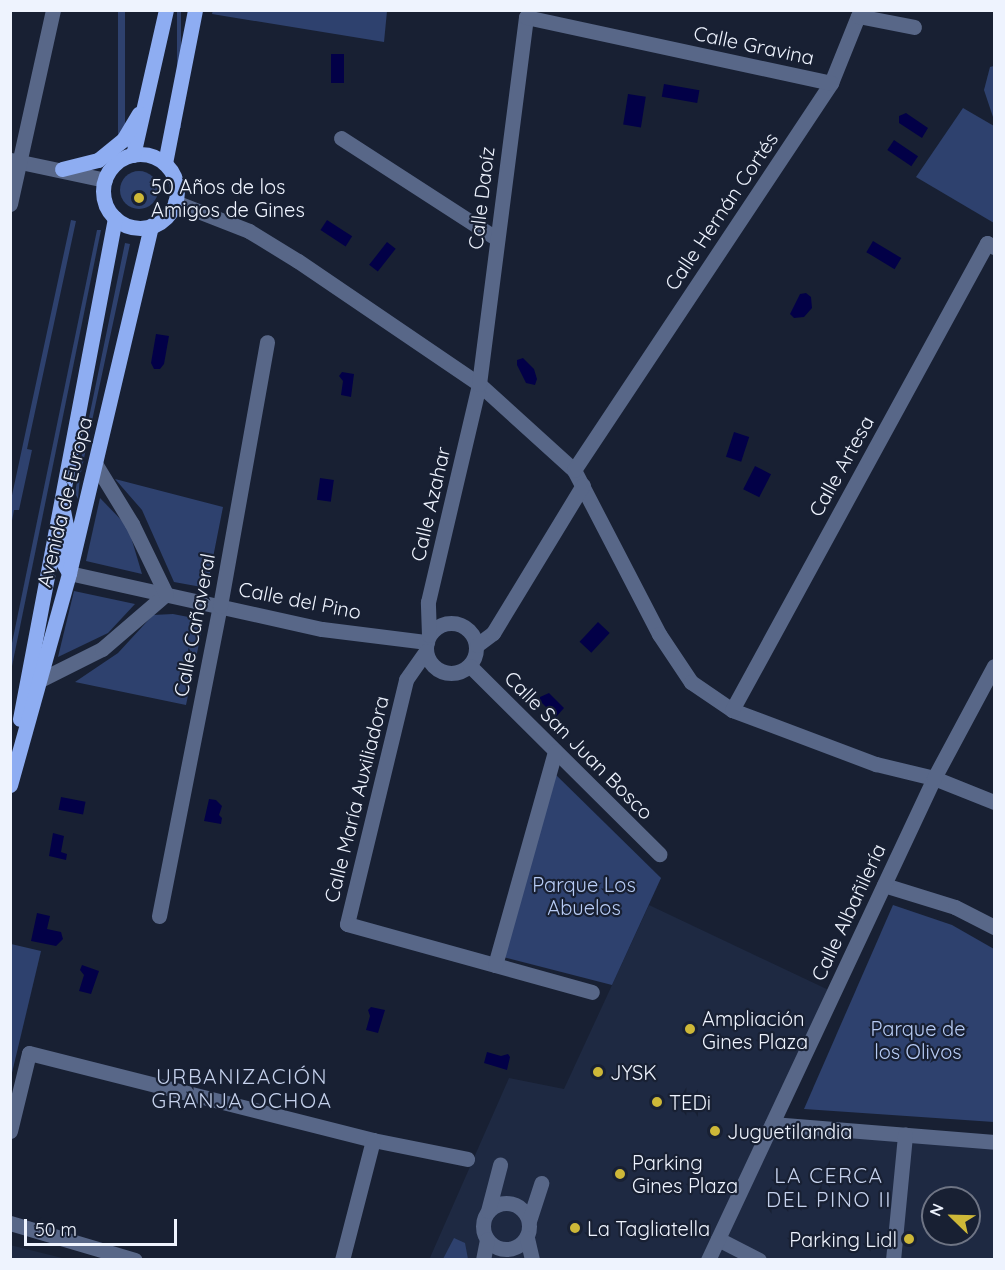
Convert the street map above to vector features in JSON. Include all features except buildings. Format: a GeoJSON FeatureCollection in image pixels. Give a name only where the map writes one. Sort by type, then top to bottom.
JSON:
{"type":"FeatureCollection","features":[{"type":"Feature","properties":{"kind":"main road"},"geometry":{"type":"LineString","coordinates":[[133,155],[166,10]]}},
{"type":"Feature","properties":{"kind":"main road"},"geometry":{"type":"LineString","coordinates":[[165,164],[195,10]]}},
{"type":"Feature","properties":{"kind":"main road"},"geometry":{"type":"LineString","coordinates":[[62,169],[98,160],[123,140],[144,106]]}},
{"type":"Feature","properties":{"kind":"main road"},"geometry":{"type":"LineString","coordinates":[[133,155],[155,157],[165,164],[176,181],[175,202],[170,212],[151,226],[132,227],[115,218],[104,200],[105,180],[115,163],[133,155]]}},
{"type":"Feature","properties":{"kind":"main road","name":"Avenida de Europa"},"geometry":{"type":"LineString","coordinates":[[10,765],[115,218]]}},
{"type":"Feature","properties":{"kind":"main road","name":"Avenida de Europa"},"geometry":{"type":"LineString","coordinates":[[10,785],[69,573],[151,226]]}},
{"type":"Feature","properties":{"kind":"main road"},"geometry":{"type":"LineString","coordinates":[[32,649],[48,614],[57,580],[69,573],[61,560],[66,525],[60,499]]}},
{"type":"Feature","properties":{"kind":"street"},"geometry":{"type":"LineString","coordinates":[[10,204],[15,161],[53,10]]}},
{"type":"Feature","properties":{"kind":"street","name":"Calle Hernán Cortés"},"geometry":{"type":"LineString","coordinates":[[574,470],[831,83],[858,16],[914,27]]}},
{"type":"Feature","properties":{"kind":"street","name":"Calle Gravina"},"geometry":{"type":"LineString","coordinates":[[526,17],[831,83]]}},
{"type":"Feature","properties":{"kind":"street","name":"Calle Daoíz"},"geometry":{"type":"LineString","coordinates":[[479,384],[526,17]]}},
{"type":"Feature","properties":{"kind":"street"},"geometry":{"type":"LineString","coordinates":[[340,138],[497,239]]}},
{"type":"Feature","properties":{"kind":"street"},"geometry":{"type":"LineString","coordinates":[[15,161],[62,169],[105,180]]}},
{"type":"Feature","properties":{"kind":"street"},"geometry":{"type":"LineString","coordinates":[[175,202],[249,231],[479,384],[574,470],[659,634],[691,682],[732,710],[876,764],[934,778],[994,802]]}},
{"type":"Feature","properties":{"kind":"street","name":"Calle Artesa"},"geometry":{"type":"LineString","coordinates":[[732,710],[991,245]]}},
{"type":"Feature","properties":{"kind":"street","name":"Calle Cañaveral"},"geometry":{"type":"LineString","coordinates":[[159,916],[220,606],[267,342]]}},
{"type":"Feature","properties":{"kind":"street","name":"Calle Azahar"},"geometry":{"type":"LineString","coordinates":[[427,643],[428,602],[479,384]]}},
{"type":"Feature","properties":{"kind":"street"},"geometry":{"type":"LineString","coordinates":[[40,680],[102,649],[166,594],[132,524],[96,465]]}},
{"type":"Feature","properties":{"kind":"street"},"geometry":{"type":"LineString","coordinates":[[477,645],[493,633],[583,485]]}},
{"type":"Feature","properties":{"kind":"street","name":"Calle del Pino"},"geometry":{"type":"LineString","coordinates":[[69,573],[322,629],[427,643]]}},
{"type":"Feature","properties":{"kind":"street"},"geometry":{"type":"LineString","coordinates":[[456,623],[470,631],[477,645],[474,660],[470,666],[455,673],[439,670],[433,665],[427,643],[441,625],[456,623]]}},
{"type":"Feature","properties":{"kind":"street","name":"Calle María Auxiliadora"},"geometry":{"type":"LineString","coordinates":[[427,643],[406,680],[347,924],[592,992]]}},
{"type":"Feature","properties":{"kind":"street","name":"Calle San Juan Bosco"},"geometry":{"type":"LineString","coordinates":[[470,666],[659,854]]}},
{"type":"Feature","properties":{"kind":"street","name":"Calle Albañilería"},"geometry":{"type":"LineString","coordinates":[[708,1260],[934,778],[994,666]]}},
{"type":"Feature","properties":{"kind":"street"},"geometry":{"type":"LineString","coordinates":[[495,965],[555,751]]}},
{"type":"Feature","properties":{"kind":"street"},"geometry":{"type":"LineString","coordinates":[[884,885],[956,907],[994,927]]}},
{"type":"Feature","properties":{"kind":"street"},"geometry":{"type":"LineString","coordinates":[[10,1131],[29,1053],[373,1140],[467,1159]]}},
{"type":"Feature","properties":{"kind":"street"},"geometry":{"type":"LineString","coordinates":[[772,1124],[994,1142]]}},
{"type":"Feature","properties":{"kind":"street"},"geometry":{"type":"LineString","coordinates":[[893,1260],[905,1135]]}},
{"type":"Feature","properties":{"kind":"street"},"geometry":{"type":"LineString","coordinates":[[342,1260],[373,1140]]}},
{"type":"Feature","properties":{"kind":"street"},"geometry":{"type":"LineString","coordinates":[[500,1165],[483,1228],[487,1239],[510,1254],[527,1238]]}},
{"type":"Feature","properties":{"kind":"street"},"geometry":{"type":"LineString","coordinates":[[532,1260],[527,1238],[529,1221],[541,1183]]}},
{"type":"Feature","properties":{"kind":"street"},"geometry":{"type":"LineString","coordinates":[[488,1211],[494,1206],[508,1203],[522,1209],[529,1221]]}},
{"type":"Feature","properties":{"kind":"street"},"geometry":{"type":"LineString","coordinates":[[10,1223],[135,1260]]}},
{"type":"Feature","properties":{"kind":"street"},"geometry":{"type":"LineString","coordinates":[[483,1260],[487,1239]]}},
{"type":"Feature","properties":{"kind":"street"},"geometry":{"type":"LineString","coordinates":[[718,1239],[759,1260]]}},
{"type":"Feature","properties":{"kind":"shaded area"},"geometry":{"type":"Polygon","coordinates":[[[331,54],[344,54],[344,83],[331,83],[331,54]]]}},
{"type":"Feature","properties":{"kind":"shaded area"},"geometry":{"type":"Polygon","coordinates":[[[664,84],[699,90],[697,103],[662,97],[664,84]]]}},
{"type":"Feature","properties":{"kind":"shaded area"},"geometry":{"type":"Polygon","coordinates":[[[628,94],[646,97],[641,127],[623,125],[628,94]]]}},
{"type":"Feature","properties":{"kind":"shaded area"},"geometry":{"type":"Polygon","coordinates":[[[906,113],[928,128],[922,138],[899,123],[899,116],[906,113]]]}},
{"type":"Feature","properties":{"kind":"shaded area"},"geometry":{"type":"Polygon","coordinates":[[[894,140],[918,156],[911,166],[887,150],[894,140]]]}},
{"type":"Feature","properties":{"kind":"shaded area"},"geometry":{"type":"Polygon","coordinates":[[[327,220],[352,236],[346,246],[320,230],[327,220]]]}},
{"type":"Feature","properties":{"kind":"shaded area"},"geometry":{"type":"Polygon","coordinates":[[[873,241],[901,258],[895,269],[866,252],[873,241]]]}},
{"type":"Feature","properties":{"kind":"shaded area"},"geometry":{"type":"Polygon","coordinates":[[[387,242],[396,249],[378,272],[369,265],[387,242]]]}},
{"type":"Feature","properties":{"kind":"shaded area"},"geometry":{"type":"Polygon","coordinates":[[[806,293],[811,297],[812,308],[804,317],[794,318],[790,314],[800,294],[806,293]]]}},
{"type":"Feature","properties":{"kind":"shaded area"},"geometry":{"type":"Polygon","coordinates":[[[156,334],[169,336],[164,364],[160,369],[154,369],[151,363],[156,334]]]}},
{"type":"Feature","properties":{"kind":"shaded area"},"geometry":{"type":"Polygon","coordinates":[[[523,358],[534,369],[537,379],[535,385],[526,383],[517,365],[517,360],[523,358]]]}},
{"type":"Feature","properties":{"kind":"shaded area"},"geometry":{"type":"Polygon","coordinates":[[[342,372],[354,374],[351,397],[341,395],[343,381],[339,376],[342,372]]]}},
{"type":"Feature","properties":{"kind":"shaded area"},"geometry":{"type":"Polygon","coordinates":[[[734,432],[749,437],[741,462],[726,457],[734,432]]]}},
{"type":"Feature","properties":{"kind":"shaded area"},"geometry":{"type":"Polygon","coordinates":[[[755,466],[771,474],[759,497],[743,489],[755,466]]]}},
{"type":"Feature","properties":{"kind":"shaded area"},"geometry":{"type":"Polygon","coordinates":[[[320,478],[334,480],[331,502],[317,500],[320,478]]]}},
{"type":"Feature","properties":{"kind":"shaded area"},"geometry":{"type":"Polygon","coordinates":[[[598,622],[610,633],[591,653],[580,642],[598,622]]]}},
{"type":"Feature","properties":{"kind":"shaded area"},"geometry":{"type":"Polygon","coordinates":[[[549,693],[564,708],[556,717],[540,701],[540,697],[549,693]]]}},
{"type":"Feature","properties":{"kind":"shaded area"},"geometry":{"type":"Polygon","coordinates":[[[61,797],[86,802],[83,815],[59,810],[61,797]]]}},
{"type":"Feature","properties":{"kind":"shaded area"},"geometry":{"type":"Polygon","coordinates":[[[209,799],[216,800],[222,806],[219,815],[222,818],[221,824],[204,821],[209,799]]]}},
{"type":"Feature","properties":{"kind":"shaded area"},"geometry":{"type":"Polygon","coordinates":[[[53,833],[64,836],[61,852],[67,854],[66,860],[49,856],[53,833]]]}},
{"type":"Feature","properties":{"kind":"shaded area"},"geometry":{"type":"Polygon","coordinates":[[[649,905],[835,993],[772,1123],[994,1136],[994,1259],[429,1260],[509,1078],[564,1089],[649,905]]]}},
{"type":"Feature","properties":{"kind":"shaded area"},"geometry":{"type":"Polygon","coordinates":[[[37,913],[50,916],[47,929],[61,932],[63,939],[56,946],[31,941],[37,913]]]}},
{"type":"Feature","properties":{"kind":"shaded area"},"geometry":{"type":"Polygon","coordinates":[[[82,965],[99,971],[91,994],[79,991],[84,975],[80,970],[82,965]]]}},
{"type":"Feature","properties":{"kind":"shaded area"},"geometry":{"type":"Polygon","coordinates":[[[371,1007],[385,1010],[378,1033],[366,1030],[370,1016],[368,1010],[371,1007]]]}},
{"type":"Feature","properties":{"kind":"shaded area"},"geometry":{"type":"Polygon","coordinates":[[[487,1052],[501,1056],[508,1054],[510,1057],[507,1070],[484,1063],[487,1052]]]}},
{"type":"Feature","properties":{"kind":"shaded area"},"geometry":{"type":"Polygon","coordinates":[[[10,1245],[66,1259],[11,1259],[10,1245]]]}},
{"type":"Feature","properties":{"kind":"green space"},"geometry":{"type":"Polygon","coordinates":[[[213,10],[387,11],[384,42],[212,14],[213,10]]]}},
{"type":"Feature","properties":{"kind":"green space"},"geometry":{"type":"Polygon","coordinates":[[[118,11],[125,11],[125,139],[118,139],[118,11]]]}},
{"type":"Feature","properties":{"kind":"green space"},"geometry":{"type":"Polygon","coordinates":[[[177,11],[181,11],[181,128],[177,128],[177,11]]]}},
{"type":"Feature","properties":{"kind":"green space"},"geometry":{"type":"Polygon","coordinates":[[[994,66],[994,120],[984,90],[990,67],[994,66]]]}},
{"type":"Feature","properties":{"kind":"green space"},"geometry":{"type":"Polygon","coordinates":[[[963,108],[994,126],[994,223],[916,177],[963,108]]]}},
{"type":"Feature","properties":{"kind":"green space"},"geometry":{"type":"Polygon","coordinates":[[[139,171],[152,177],[158,190],[152,203],[139,209],[126,203],[120,190],[126,177],[139,171]]]}},
{"type":"Feature","properties":{"kind":"green space"},"geometry":{"type":"Polygon","coordinates":[[[71,220],[76,221],[27,449],[32,450],[19,510],[14,510],[11,526],[11,500],[71,220]]]}},
{"type":"Feature","properties":{"kind":"green space"},"geometry":{"type":"Polygon","coordinates":[[[97,230],[101,230],[11,671],[11,648],[97,230]]]}},
{"type":"Feature","properties":{"kind":"green space"},"geometry":{"type":"Polygon","coordinates":[[[125,243],[130,244],[80,477],[78,499],[75,493],[85,437],[125,243]]]}},
{"type":"Feature","properties":{"kind":"green space"},"geometry":{"type":"Polygon","coordinates":[[[115,479],[223,507],[207,588],[174,582],[142,510],[115,479]]]}},
{"type":"Feature","properties":{"kind":"green space"},"geometry":{"type":"Polygon","coordinates":[[[100,498],[128,527],[142,574],[86,561],[100,498]]]}},
{"type":"Feature","properties":{"kind":"green space"},"geometry":{"type":"Polygon","coordinates":[[[74,591],[135,604],[108,633],[58,657],[74,591]]]}},
{"type":"Feature","properties":{"kind":"green space"},"geometry":{"type":"Polygon","coordinates":[[[173,614],[204,620],[186,705],[75,682],[118,653],[153,615],[173,614]]]}},
{"type":"Feature","properties":{"kind":"green space","name":"Parque Los Abuelos"},"geometry":{"type":"Polygon","coordinates":[[[553,772],[661,878],[612,985],[503,957],[553,772]]]}},
{"type":"Feature","properties":{"kind":"green space","name":"Parque de los Olivos"},"geometry":{"type":"Polygon","coordinates":[[[893,905],[952,925],[994,949],[994,1122],[804,1109],[893,905]]]}},
{"type":"Feature","properties":{"kind":"green space"},"geometry":{"type":"Polygon","coordinates":[[[10,944],[41,951],[11,1077],[10,944]]]}},
{"type":"Feature","properties":{"kind":"green space"},"geometry":{"type":"Polygon","coordinates":[[[454,1238],[465,1243],[468,1259],[443,1259],[454,1238]]]}},
{"type":"Feature","properties":{"kind":"place","name":"50 Años de los Amigos de Gines"},"geometry":{"type":"Point","coordinates":[139,198]}},
{"type":"Feature","properties":{"kind":"place","name":"Ampliación Gines Plaza"},"geometry":{"type":"Point","coordinates":[690,1029]}},
{"type":"Feature","properties":{"kind":"place","name":"JYSK"},"geometry":{"type":"Point","coordinates":[598,1072]}},
{"type":"Feature","properties":{"kind":"place","name":"TEDi"},"geometry":{"type":"Point","coordinates":[657,1102]}},
{"type":"Feature","properties":{"kind":"place","name":"Juguetilandia"},"geometry":{"type":"Point","coordinates":[715,1131]}},
{"type":"Feature","properties":{"kind":"place","name":"Parking Gines Plaza"},"geometry":{"type":"Point","coordinates":[620,1174]}},
{"type":"Feature","properties":{"kind":"place","name":"La Tagliatella"},"geometry":{"type":"Point","coordinates":[575,1228]}},
{"type":"Feature","properties":{"kind":"place","name":"Parking Lidl"},"geometry":{"type":"Point","coordinates":[909,1239]}},
{"type":"Feature","properties":{"kind":"district","name":"URBANIZACIÓN GRANJA OCHOA"},"geometry":{"type":"Point","coordinates":[242,1088]}},
{"type":"Feature","properties":{"kind":"district","name":"LA CERCA DEL PINO II"},"geometry":{"type":"Point","coordinates":[829,1187]}}]}
